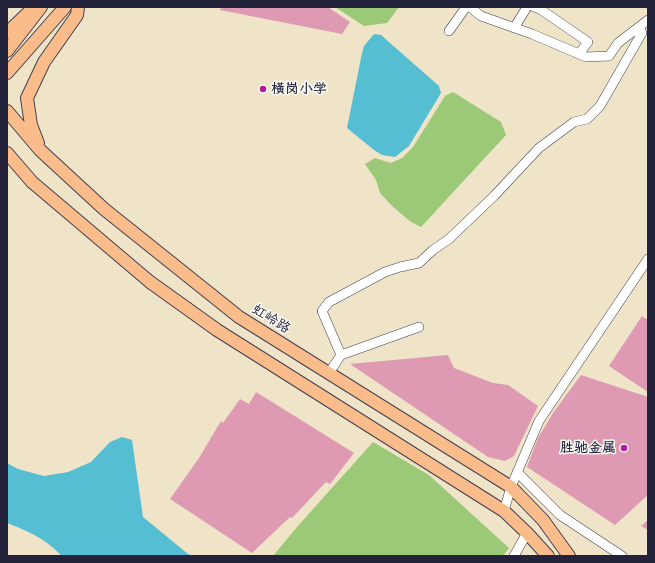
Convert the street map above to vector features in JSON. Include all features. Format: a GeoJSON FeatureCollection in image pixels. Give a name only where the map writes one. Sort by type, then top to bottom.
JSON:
{"type":"FeatureCollection","features":[{"type":"Feature","properties":{"kind":"main road"},"geometry":{"type":"LineString","coordinates":[[8,31],[23,7]]}},
{"type":"Feature","properties":{"kind":"main road"},"geometry":{"type":"LineString","coordinates":[[8,31],[34,7]]}},
{"type":"Feature","properties":{"kind":"main road"},"geometry":{"type":"LineString","coordinates":[[7,51],[41,7]]}},
{"type":"Feature","properties":{"kind":"main road"},"geometry":{"type":"LineString","coordinates":[[7,73],[65,7]]}},
{"type":"Feature","properties":{"kind":"main road"},"geometry":{"type":"LineString","coordinates":[[40,150],[31,125],[27,98],[44,62],[79,10]]}},
{"type":"Feature","properties":{"kind":"main road","name":"虹岭路"},"geometry":{"type":"LineString","coordinates":[[7,111],[40,150],[104,209],[239,318],[511,487],[543,520],[569,556]]}},
{"type":"Feature","properties":{"kind":"main road"},"geometry":{"type":"LineString","coordinates":[[7,153],[32,182],[150,282],[174,300],[217,330],[504,511],[548,556]]}},
{"type":"Feature","properties":{"kind":"street"},"geometry":{"type":"LineString","coordinates":[[449,31],[466,7]]}},
{"type":"Feature","properties":{"kind":"street"},"geometry":{"type":"LineString","coordinates":[[470,7],[481,16],[586,57],[609,56],[618,43],[648,20]]}},
{"type":"Feature","properties":{"kind":"street"},"geometry":{"type":"LineString","coordinates":[[514,28],[527,7]]}},
{"type":"Feature","properties":{"kind":"street"},"geometry":{"type":"LineString","coordinates":[[534,7],[540,9],[588,42],[580,54]]}},
{"type":"Feature","properties":{"kind":"street"},"geometry":{"type":"LineString","coordinates":[[341,355],[322,311],[329,302],[385,272],[419,263],[433,250],[449,239],[484,206],[539,148],[574,122],[587,119],[600,106],[624,65],[642,33],[639,27]]}},
{"type":"Feature","properties":{"kind":"street"},"geometry":{"type":"LineString","coordinates":[[504,511],[511,487],[538,421],[647,261]]}},
{"type":"Feature","properties":{"kind":"street"},"geometry":{"type":"LineString","coordinates":[[329,373],[341,355],[419,327]]}},
{"type":"Feature","properties":{"kind":"street"},"geometry":{"type":"LineString","coordinates":[[517,472],[560,515],[622,556]]}},
{"type":"Feature","properties":{"kind":"street"},"geometry":{"type":"LineString","coordinates":[[514,556],[527,533]]}},
{"type":"Feature","properties":{"kind":"green space"},"geometry":{"type":"Polygon","coordinates":[[[335,7],[399,7],[387,23],[364,26],[335,7]]]}},
{"type":"Feature","properties":{"kind":"green space"},"geometry":{"type":"Polygon","coordinates":[[[453,92],[501,122],[506,135],[421,227],[411,222],[392,206],[380,193],[376,180],[365,164],[375,158],[391,163],[402,158],[413,147],[445,96],[453,92]]]}},
{"type":"Feature","properties":{"kind":"green space"},"geometry":{"type":"Polygon","coordinates":[[[373,442],[429,475],[509,548],[503,556],[273,556],[373,442]]]}},
{"type":"Feature","properties":{"kind":"water"},"geometry":{"type":"Polygon","coordinates":[[[375,34],[381,35],[439,86],[441,93],[409,146],[395,157],[382,155],[347,128],[364,46],[375,34]]]}},
{"type":"Feature","properties":{"kind":"water"},"geometry":{"type":"Polygon","coordinates":[[[122,437],[132,440],[143,517],[188,554],[194,556],[62,556],[36,536],[7,523],[7,463],[18,469],[44,476],[68,472],[91,462],[110,442],[122,437]]]}},
{"type":"Feature","properties":{"kind":"building"},"geometry":{"type":"Polygon","coordinates":[[[221,7],[328,7],[350,22],[342,34],[220,10],[221,7]]]}},
{"type":"Feature","properties":{"kind":"building"},"geometry":{"type":"Polygon","coordinates":[[[642,316],[648,320],[648,392],[609,366],[642,316]]]}},
{"type":"Feature","properties":{"kind":"building"},"geometry":{"type":"Polygon","coordinates":[[[448,355],[454,368],[493,383],[508,385],[538,406],[514,456],[505,461],[488,457],[350,364],[448,355]]]}},
{"type":"Feature","properties":{"kind":"building"},"geometry":{"type":"Polygon","coordinates":[[[581,375],[648,397],[648,495],[615,525],[527,467],[538,438],[553,413],[581,375]]]}},
{"type":"Feature","properties":{"kind":"building"},"geometry":{"type":"Polygon","coordinates":[[[256,392],[354,453],[330,484],[326,482],[292,518],[290,517],[252,553],[170,499],[199,458],[221,421],[223,423],[240,399],[249,404],[256,392]]]}},
{"type":"Feature","properties":{"kind":"building"},"geometry":{"type":"Polygon","coordinates":[[[648,520],[648,530],[641,526],[648,520]]]}},
{"type":"Feature","properties":{"kind":"place","name":"横岗小学"},"geometry":{"type":"Point","coordinates":[263,89]}},
{"type":"Feature","properties":{"kind":"place","name":"胜驰金属"},"geometry":{"type":"Point","coordinates":[624,448]}}]}
